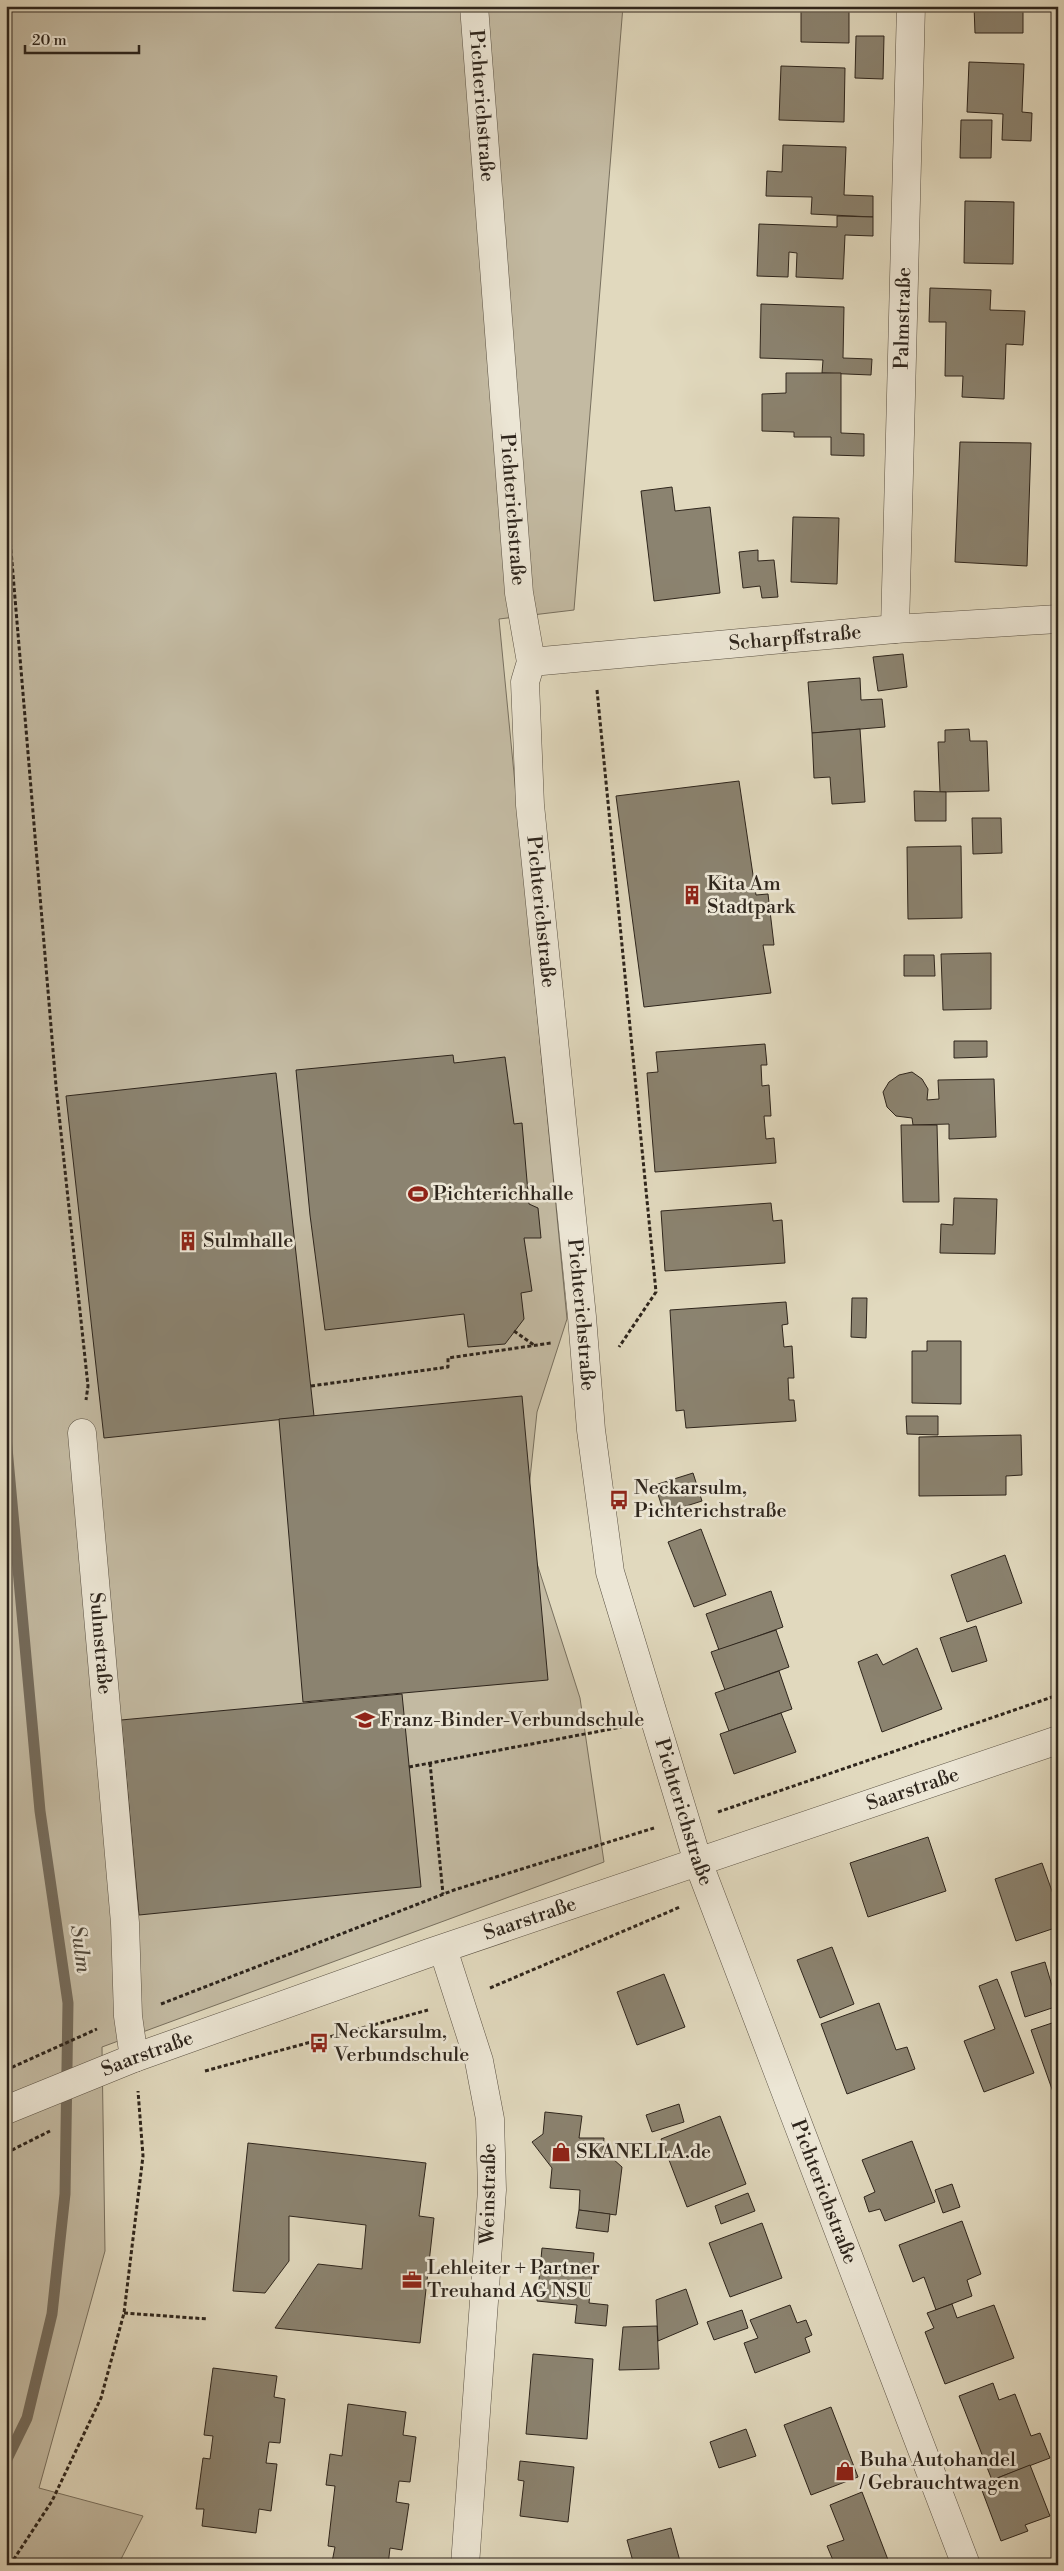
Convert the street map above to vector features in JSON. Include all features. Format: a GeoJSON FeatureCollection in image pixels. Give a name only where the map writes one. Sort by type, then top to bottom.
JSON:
{"type":"FeatureCollection","features":[{"type":"Feature","properties":{"kind":"street","name":"Pichterichstraße"},"geometry":{"type":"LineString","coordinates":[[474,6],[519,593],[531,662],[525,682],[530,805],[584,1338],[588,1394],[600,1505],[610,1572],[698,1862],[966,2565]]}},
{"type":"Feature","properties":{"kind":"street","name":"Palmstraße"},"geometry":{"type":"LineString","coordinates":[[896,629],[911,6]]}},
{"type":"Feature","properties":{"kind":"street","name":"Scharpffstraße"},"geometry":{"type":"LineString","coordinates":[[531,662],[896,629],[1058,619]]}},
{"type":"Feature","properties":{"kind":"street","name":"Sulmstraße"},"geometry":{"type":"LineString","coordinates":[[82,1433],[125,1924],[128,2016],[134,2058]]}},
{"type":"Feature","properties":{"kind":"street","name":"Saarstraße"},"geometry":{"type":"LineString","coordinates":[[10,2108],[134,2058],[443,1949],[1058,1740]]}},
{"type":"Feature","properties":{"kind":"street","name":"Weinstraße"},"geometry":{"type":"LineString","coordinates":[[443,1949],[479,2060],[490,2120],[492,2190],[465,2565]]}},
{"type":"Feature","properties":{"kind":"path"},"geometry":{"type":"LineString","coordinates":[[6,10],[62,6]]}},
{"type":"Feature","properties":{"kind":"path"},"geometry":{"type":"LineString","coordinates":[[6,491],[56,1086],[88,1386],[82,1433]]}},
{"type":"Feature","properties":{"kind":"path"},"geometry":{"type":"LineString","coordinates":[[588,1394],[656,1292],[594,656]]}},
{"type":"Feature","properties":{"kind":"path"},"geometry":{"type":"LineString","coordinates":[[514,1331],[534,1345]]}},
{"type":"Feature","properties":{"kind":"path"},"geometry":{"type":"LineString","coordinates":[[310,1386],[448,1367],[448,1358],[584,1338]]}},
{"type":"Feature","properties":{"kind":"path"},"geometry":{"type":"LineString","coordinates":[[128,2016],[443,1894],[686,1819],[724,1811],[1058,1695]]}},
{"type":"Feature","properties":{"kind":"path"},"geometry":{"type":"LineString","coordinates":[[409,1767],[656,1721]]}},
{"type":"Feature","properties":{"kind":"path"},"geometry":{"type":"LineString","coordinates":[[430,1763],[443,1894]]}},
{"type":"Feature","properties":{"kind":"path"},"geometry":{"type":"LineString","coordinates":[[202,2072],[460,2001],[710,1894]]}},
{"type":"Feature","properties":{"kind":"path"},"geometry":{"type":"LineString","coordinates":[[6,2070],[95,2030]]}},
{"type":"Feature","properties":{"kind":"path"},"geometry":{"type":"LineString","coordinates":[[130,2094],[147,2088]]}},
{"type":"Feature","properties":{"kind":"path"},"geometry":{"type":"LineString","coordinates":[[10,2565],[52,2501],[102,2398],[124,2314],[143,2156],[138,2090]]}},
{"type":"Feature","properties":{"kind":"path"},"geometry":{"type":"LineString","coordinates":[[6,2153],[24,2144]]}},
{"type":"Feature","properties":{"kind":"path"},"geometry":{"type":"LineString","coordinates":[[124,2314],[208,2319]]}},
{"type":"Feature","properties":{"kind":"shaded area"},"geometry":{"type":"Polygon","coordinates":[[[6,6],[623,6],[574,610],[499,619],[567,1319],[537,1412],[525,1526],[580,1698],[604,1862],[102,2047],[105,2251],[39,2488],[143,2516],[118,2565],[6,2565],[6,6]]]}},
{"type":"Feature","properties":{"kind":"building"},"geometry":{"type":"Polygon","coordinates":[[[801,6],[849,6],[849,43],[801,42],[801,6]]]}},
{"type":"Feature","properties":{"kind":"building"},"geometry":{"type":"Polygon","coordinates":[[[974,6],[1023,6],[1023,33],[975,33],[974,6]]]}},
{"type":"Feature","properties":{"kind":"building"},"geometry":{"type":"Polygon","coordinates":[[[856,36],[884,36],[883,79],[855,78],[856,36]]]}},
{"type":"Feature","properties":{"kind":"building"},"geometry":{"type":"Polygon","coordinates":[[[969,62],[1024,64],[1022,112],[1032,113],[1031,141],[1002,140],[1003,114],[967,112],[969,62]]]}},
{"type":"Feature","properties":{"kind":"building"},"geometry":{"type":"Polygon","coordinates":[[[781,66],[845,68],[844,122],[779,120],[781,66]]]}},
{"type":"Feature","properties":{"kind":"building"},"geometry":{"type":"Polygon","coordinates":[[[961,120],[992,120],[991,158],[960,158],[961,120]]]}},
{"type":"Feature","properties":{"kind":"building"},"geometry":{"type":"Polygon","coordinates":[[[783,145],[846,147],[844,195],[873,196],[873,217],[811,214],[812,197],[766,196],[767,171],[782,172],[783,145]]]}},
{"type":"Feature","properties":{"kind":"building"},"geometry":{"type":"Polygon","coordinates":[[[965,201],[1014,202],[1013,264],[964,263],[965,201]]]}},
{"type":"Feature","properties":{"kind":"building"},"geometry":{"type":"Polygon","coordinates":[[[837,216],[873,217],[873,236],[845,235],[843,279],[796,277],[797,253],[789,252],[788,277],[757,276],[759,224],[837,227],[837,216]]]}},
{"type":"Feature","properties":{"kind":"building"},"geometry":{"type":"Polygon","coordinates":[[[930,288],[991,290],[990,310],[1025,311],[1023,345],[1006,344],[1004,399],[962,397],[963,376],[945,376],[946,322],[929,322],[930,288]]]}},
{"type":"Feature","properties":{"kind":"building"},"geometry":{"type":"Polygon","coordinates":[[[761,304],[844,307],[843,358],[872,359],[871,375],[822,373],[823,360],[760,358],[761,304]]]}},
{"type":"Feature","properties":{"kind":"building"},"geometry":{"type":"Polygon","coordinates":[[[786,373],[841,373],[841,433],[864,434],[864,456],[831,455],[831,437],[794,437],[794,432],[762,431],[762,394],[786,393],[786,373]]]}},
{"type":"Feature","properties":{"kind":"building"},"geometry":{"type":"Polygon","coordinates":[[[960,442],[1031,443],[1027,566],[955,562],[960,442]]]}},
{"type":"Feature","properties":{"kind":"building"},"geometry":{"type":"Polygon","coordinates":[[[1056,477],[1058,477],[1058,565],[1055,565],[1056,477]]]}},
{"type":"Feature","properties":{"kind":"building"},"geometry":{"type":"Polygon","coordinates":[[[672,487],[675,511],[710,507],[720,593],[654,601],[641,491],[672,487]]]}},
{"type":"Feature","properties":{"kind":"building"},"geometry":{"type":"Polygon","coordinates":[[[793,517],[839,518],[837,584],[791,582],[793,517]]]}},
{"type":"Feature","properties":{"kind":"building"},"geometry":{"type":"Polygon","coordinates":[[[758,550],[758,561],[774,560],[778,597],[762,598],[760,586],[743,588],[739,552],[758,550]]]}},
{"type":"Feature","properties":{"kind":"building"},"geometry":{"type":"Polygon","coordinates":[[[903,654],[907,687],[878,691],[873,657],[903,654]]]}},
{"type":"Feature","properties":{"kind":"building"},"geometry":{"type":"Polygon","coordinates":[[[860,678],[861,700],[882,699],[885,727],[812,733],[808,682],[860,678]]]}},
{"type":"Feature","properties":{"kind":"building"},"geometry":{"type":"Polygon","coordinates":[[[860,729],[865,802],[832,804],[830,777],[814,778],[812,733],[860,729]]]}},
{"type":"Feature","properties":{"kind":"building"},"geometry":{"type":"Polygon","coordinates":[[[969,729],[970,741],[987,741],[989,791],[940,792],[938,742],[945,742],[945,730],[969,729]]]}},
{"type":"Feature","properties":{"kind":"building","name":"Kita Am Stadtpark"},"geometry":{"type":"Polygon","coordinates":[[[739,781],[756,895],[768,894],[774,945],[763,945],[771,993],[644,1007],[616,796],[739,781]]]}},
{"type":"Feature","properties":{"kind":"building"},"geometry":{"type":"Polygon","coordinates":[[[914,791],[946,792],[946,821],[915,821],[914,791]]]}},
{"type":"Feature","properties":{"kind":"building"},"geometry":{"type":"Polygon","coordinates":[[[972,818],[1001,818],[1002,853],[973,854],[972,818]]]}},
{"type":"Feature","properties":{"kind":"building"},"geometry":{"type":"Polygon","coordinates":[[[961,846],[962,918],[908,919],[907,847],[961,846]]]}},
{"type":"Feature","properties":{"kind":"building"},"geometry":{"type":"Polygon","coordinates":[[[991,953],[991,1009],[943,1010],[941,954],[991,953]]]}},
{"type":"Feature","properties":{"kind":"building"},"geometry":{"type":"Polygon","coordinates":[[[904,955],[934,955],[935,976],[904,976],[904,955]]]}},
{"type":"Feature","properties":{"kind":"building"},"geometry":{"type":"Polygon","coordinates":[[[954,1041],[987,1041],[987,1057],[954,1058],[954,1041]]]}},
{"type":"Feature","properties":{"kind":"building"},"geometry":{"type":"Polygon","coordinates":[[[765,1044],[767,1065],[761,1065],[762,1086],[769,1085],[771,1116],[764,1116],[766,1139],[774,1138],[776,1163],[655,1172],[647,1073],[658,1072],[656,1052],[765,1044]]]}},
{"type":"Feature","properties":{"kind":"building","name":"Pichterichhalle"},"geometry":{"type":"Polygon","coordinates":[[[453,1055],[454,1063],[505,1057],[514,1124],[522,1123],[529,1204],[538,1208],[541,1238],[524,1238],[532,1291],[521,1293],[524,1319],[505,1344],[468,1347],[464,1314],[325,1330],[310,1215],[296,1070],[453,1055]]]}},
{"type":"Feature","properties":{"kind":"building"},"geometry":{"type":"Polygon","coordinates":[[[912,1072],[922,1079],[928,1089],[927,1100],[939,1099],[938,1080],[994,1079],[996,1137],[949,1139],[949,1124],[913,1125],[912,1118],[896,1116],[887,1107],[883,1092],[889,1082],[899,1075],[912,1072]]]}},
{"type":"Feature","properties":{"kind":"building","name":"Sulmhalle"},"geometry":{"type":"Polygon","coordinates":[[[276,1073],[314,1416],[104,1438],[66,1096],[276,1073]]]}},
{"type":"Feature","properties":{"kind":"building"},"geometry":{"type":"Polygon","coordinates":[[[901,1125],[937,1125],[939,1202],[903,1202],[901,1125]]]}},
{"type":"Feature","properties":{"kind":"building"},"geometry":{"type":"Polygon","coordinates":[[[954,1198],[997,1199],[995,1254],[940,1253],[941,1224],[953,1225],[954,1198]]]}},
{"type":"Feature","properties":{"kind":"building"},"geometry":{"type":"Polygon","coordinates":[[[771,1203],[773,1221],[782,1220],[785,1263],[665,1271],[661,1211],[771,1203]]]}},
{"type":"Feature","properties":{"kind":"building"},"geometry":{"type":"Polygon","coordinates":[[[852,1298],[867,1298],[866,1338],[851,1337],[852,1298]]]}},
{"type":"Feature","properties":{"kind":"building"},"geometry":{"type":"Polygon","coordinates":[[[786,1302],[788,1324],[782,1325],[784,1347],[792,1346],[794,1378],[788,1378],[789,1400],[794,1400],[796,1421],[686,1428],[684,1410],[676,1411],[670,1310],[786,1302]]]}},
{"type":"Feature","properties":{"kind":"building"},"geometry":{"type":"Polygon","coordinates":[[[927,1341],[961,1341],[961,1404],[912,1403],[912,1351],[927,1351],[927,1341]]]}},
{"type":"Feature","properties":{"kind":"building"},"geometry":{"type":"Polygon","coordinates":[[[522,1396],[548,1680],[303,1702],[279,1419],[522,1396]]]}},
{"type":"Feature","properties":{"kind":"building"},"geometry":{"type":"Polygon","coordinates":[[[906,1416],[938,1416],[938,1435],[907,1434],[906,1416]]]}},
{"type":"Feature","properties":{"kind":"building"},"geometry":{"type":"Polygon","coordinates":[[[1021,1435],[1022,1475],[1006,1476],[1006,1495],[919,1496],[919,1437],[1021,1435]]]}},
{"type":"Feature","properties":{"kind":"building"},"geometry":{"type":"Polygon","coordinates":[[[693,1473],[702,1501],[664,1513],[655,1485],[693,1473]]]}},
{"type":"Feature","properties":{"kind":"building"},"geometry":{"type":"Polygon","coordinates":[[[701,1529],[726,1595],[694,1607],[668,1542],[701,1529]]]}},
{"type":"Feature","properties":{"kind":"building"},"geometry":{"type":"Polygon","coordinates":[[[1005,1555],[1022,1603],[967,1622],[951,1575],[1005,1555]]]}},
{"type":"Feature","properties":{"kind":"building"},"geometry":{"type":"Polygon","coordinates":[[[771,1591],[783,1627],[719,1650],[706,1614],[771,1591]]]}},
{"type":"Feature","properties":{"kind":"building"},"geometry":{"type":"Polygon","coordinates":[[[976,1626],[987,1661],[952,1672],[940,1638],[976,1626]]]}},
{"type":"Feature","properties":{"kind":"building"},"geometry":{"type":"Polygon","coordinates":[[[776,1630],[789,1667],[725,1690],[711,1652],[776,1630]]]}},
{"type":"Feature","properties":{"kind":"building"},"geometry":{"type":"Polygon","coordinates":[[[917,1648],[942,1709],[882,1732],[858,1662],[877,1654],[883,1665],[917,1648]]]}},
{"type":"Feature","properties":{"kind":"building"},"geometry":{"type":"Polygon","coordinates":[[[779,1671],[792,1709],[729,1731],[715,1693],[779,1671]]]}},
{"type":"Feature","properties":{"kind":"building"},"geometry":{"type":"Polygon","coordinates":[[[402,1694],[421,1887],[139,1915],[121,1720],[402,1694]]]}},
{"type":"Feature","properties":{"kind":"building"},"geometry":{"type":"Polygon","coordinates":[[[781,1713],[796,1752],[734,1774],[720,1734],[781,1713]]]}},
{"type":"Feature","properties":{"kind":"building"},"geometry":{"type":"Polygon","coordinates":[[[928,1837],[946,1891],[868,1917],[850,1863],[928,1837]]]}},
{"type":"Feature","properties":{"kind":"building"},"geometry":{"type":"Polygon","coordinates":[[[1042,1863],[1058,1908],[1058,1927],[1016,1941],[995,1879],[1042,1863]]]}},
{"type":"Feature","properties":{"kind":"building"},"geometry":{"type":"Polygon","coordinates":[[[832,1947],[854,2004],[820,2018],[797,1960],[832,1947]]]}},
{"type":"Feature","properties":{"kind":"building"},"geometry":{"type":"Polygon","coordinates":[[[1045,1962],[1058,2006],[1025,2017],[1011,1972],[1045,1962]]]}},
{"type":"Feature","properties":{"kind":"building"},"geometry":{"type":"Polygon","coordinates":[[[664,1974],[685,2027],[637,2045],[617,1992],[664,1974]]]}},
{"type":"Feature","properties":{"kind":"building"},"geometry":{"type":"Polygon","coordinates":[[[997,1979],[1034,2073],[984,2092],[964,2041],[995,2029],[979,1986],[997,1979]]]}},
{"type":"Feature","properties":{"kind":"building"},"geometry":{"type":"Polygon","coordinates":[[[879,2003],[896,2050],[907,2047],[915,2069],[847,2094],[821,2024],[879,2003]]]}},
{"type":"Feature","properties":{"kind":"building"},"geometry":{"type":"Polygon","coordinates":[[[1058,2021],[1058,2106],[1031,2030],[1058,2021]]]}},
{"type":"Feature","properties":{"kind":"building"},"geometry":{"type":"Polygon","coordinates":[[[679,2104],[684,2122],[652,2132],[646,2115],[679,2104]]]}},
{"type":"Feature","properties":{"kind":"building"},"geometry":{"type":"Polygon","coordinates":[[[545,2112],[582,2116],[579,2138],[604,2138],[603,2150],[622,2167],[616,2215],[579,2210],[580,2190],[550,2188],[552,2168],[532,2142],[543,2134],[545,2112]]]}},
{"type":"Feature","properties":{"kind":"building"},"geometry":{"type":"Polygon","coordinates":[[[720,2116],[746,2184],[687,2207],[661,2139],[720,2116]]]}},
{"type":"Feature","properties":{"kind":"building"},"geometry":{"type":"Polygon","coordinates":[[[912,2141],[935,2202],[885,2221],[880,2209],[869,2212],[864,2197],[875,2192],[862,2160],[912,2141]]]}},
{"type":"Feature","properties":{"kind":"building"},"geometry":{"type":"Polygon","coordinates":[[[248,2143],[426,2163],[419,2216],[434,2218],[420,2343],[275,2328],[318,2264],[362,2269],[366,2225],[289,2216],[289,2261],[265,2293],[233,2291],[248,2143]]]}},
{"type":"Feature","properties":{"kind":"building"},"geometry":{"type":"Polygon","coordinates":[[[952,2184],[960,2207],[943,2213],[935,2190],[952,2184]]]}},
{"type":"Feature","properties":{"kind":"building"},"geometry":{"type":"Polygon","coordinates":[[[748,2193],[755,2211],[721,2224],[715,2206],[748,2193]]]}},
{"type":"Feature","properties":{"kind":"building"},"geometry":{"type":"Polygon","coordinates":[[[579,2210],[610,2214],[608,2232],[576,2228],[579,2210]]]}},
{"type":"Feature","properties":{"kind":"building"},"geometry":{"type":"Polygon","coordinates":[[[962,2221],[981,2274],[967,2280],[972,2296],[936,2310],[924,2277],[913,2282],[899,2245],[962,2221]]]}},
{"type":"Feature","properties":{"kind":"building"},"geometry":{"type":"Polygon","coordinates":[[[762,2223],[782,2278],[730,2297],[709,2243],[762,2223]]]}},
{"type":"Feature","properties":{"kind":"building"},"geometry":{"type":"Polygon","coordinates":[[[542,2248],[594,2253],[589,2303],[608,2305],[606,2326],[575,2323],[577,2305],[537,2301],[542,2248]]]}},
{"type":"Feature","properties":{"kind":"building"},"geometry":{"type":"Polygon","coordinates":[[[686,2289],[698,2324],[658,2341],[656,2300],[686,2289]]]}},
{"type":"Feature","properties":{"kind":"building"},"geometry":{"type":"Polygon","coordinates":[[[952,2304],[957,2318],[994,2305],[1014,2358],[945,2384],[925,2332],[934,2328],[927,2313],[952,2304]]]}},
{"type":"Feature","properties":{"kind":"building"},"geometry":{"type":"Polygon","coordinates":[[[790,2305],[797,2323],[806,2320],[812,2335],[805,2338],[810,2352],[755,2373],[744,2343],[758,2338],[750,2320],[790,2305]]]}},
{"type":"Feature","properties":{"kind":"building"},"geometry":{"type":"Polygon","coordinates":[[[742,2310],[748,2328],[714,2340],[707,2322],[742,2310]]]}},
{"type":"Feature","properties":{"kind":"building"},"geometry":{"type":"Polygon","coordinates":[[[657,2326],[659,2369],[619,2370],[623,2327],[657,2326]]]}},
{"type":"Feature","properties":{"kind":"building"},"geometry":{"type":"Polygon","coordinates":[[[533,2354],[593,2359],[587,2439],[526,2434],[533,2354]]]}},
{"type":"Feature","properties":{"kind":"building"},"geometry":{"type":"Polygon","coordinates":[[[213,2368],[277,2376],[274,2397],[285,2399],[280,2443],[269,2442],[266,2463],[277,2464],[271,2511],[259,2509],[256,2533],[202,2526],[204,2509],[196,2509],[203,2458],[210,2459],[213,2436],[204,2435],[213,2368]]]}},
{"type":"Feature","properties":{"kind":"building"},"geometry":{"type":"Polygon","coordinates":[[[993,2383],[999,2400],[1015,2394],[1031,2436],[1040,2433],[1050,2458],[992,2480],[959,2396],[993,2383]]]}},
{"type":"Feature","properties":{"kind":"building"},"geometry":{"type":"Polygon","coordinates":[[[348,2404],[406,2412],[403,2435],[416,2437],[410,2482],[399,2481],[396,2502],[409,2504],[402,2550],[390,2548],[388,2565],[332,2562],[335,2547],[328,2546],[335,2486],[326,2485],[330,2454],[342,2456],[348,2404]]]}},
{"type":"Feature","properties":{"kind":"building"},"geometry":{"type":"Polygon","coordinates":[[[831,2407],[858,2477],[811,2495],[784,2425],[831,2407]]]}},
{"type":"Feature","properties":{"kind":"building"},"geometry":{"type":"Polygon","coordinates":[[[746,2429],[756,2456],[719,2468],[710,2442],[746,2429]]]}},
{"type":"Feature","properties":{"kind":"building"},"geometry":{"type":"Polygon","coordinates":[[[520,2461],[574,2467],[568,2522],[520,2516],[524,2481],[518,2480],[520,2461]]]}},
{"type":"Feature","properties":{"kind":"building"},"geometry":{"type":"Polygon","coordinates":[[[1030,2465],[1050,2516],[1025,2525],[1028,2531],[1001,2541],[980,2485],[1030,2465]]]}},
{"type":"Feature","properties":{"kind":"building"},"geometry":{"type":"Polygon","coordinates":[[[862,2492],[890,2565],[835,2565],[827,2546],[844,2540],[830,2505],[862,2492]]]}},
{"type":"Feature","properties":{"kind":"building"},"geometry":{"type":"Polygon","coordinates":[[[671,2528],[681,2565],[634,2565],[627,2540],[671,2528]]]}},
{"type":"Feature","properties":{"kind":"waterway","name":"Sulm"},"geometry":{"type":"LineString","coordinates":[[6,1437],[40,1811],[68,2003],[65,2194],[52,2314],[27,2418],[6,2461]]}},
{"type":"Feature","properties":{"kind":"place","name":"Kita Am Stadtpark"},"geometry":{"type":"Point","coordinates":[692,895]}},
{"type":"Feature","properties":{"kind":"place","name":"Pichterichhalle"},"geometry":{"type":"Point","coordinates":[418,1194]}},
{"type":"Feature","properties":{"kind":"place","name":"Sulmhalle"},"geometry":{"type":"Point","coordinates":[188,1241]}},
{"type":"Feature","properties":{"kind":"place","name":"Neckarsulm, Pichterichstraße"},"geometry":{"type":"Point","coordinates":[619,1500]}},
{"type":"Feature","properties":{"kind":"place","name":"Franz-Binder-Verbundschule"},"geometry":{"type":"Point","coordinates":[365,1720]}},
{"type":"Feature","properties":{"kind":"place","name":"Neckarsulm, Verbundschule"},"geometry":{"type":"Point","coordinates":[319,2043]}},
{"type":"Feature","properties":{"kind":"place","name":"SKANELLA.de"},"geometry":{"type":"Point","coordinates":[561,2152]}},
{"type":"Feature","properties":{"kind":"place","name":"Lehleiter + Partner Treuhand AG NSU"},"geometry":{"type":"Point","coordinates":[412,2280]}},
{"type":"Feature","properties":{"kind":"place","name":"Buha Autohandel / Gebrauchtwagen"},"geometry":{"type":"Point","coordinates":[845,2471]}}]}
